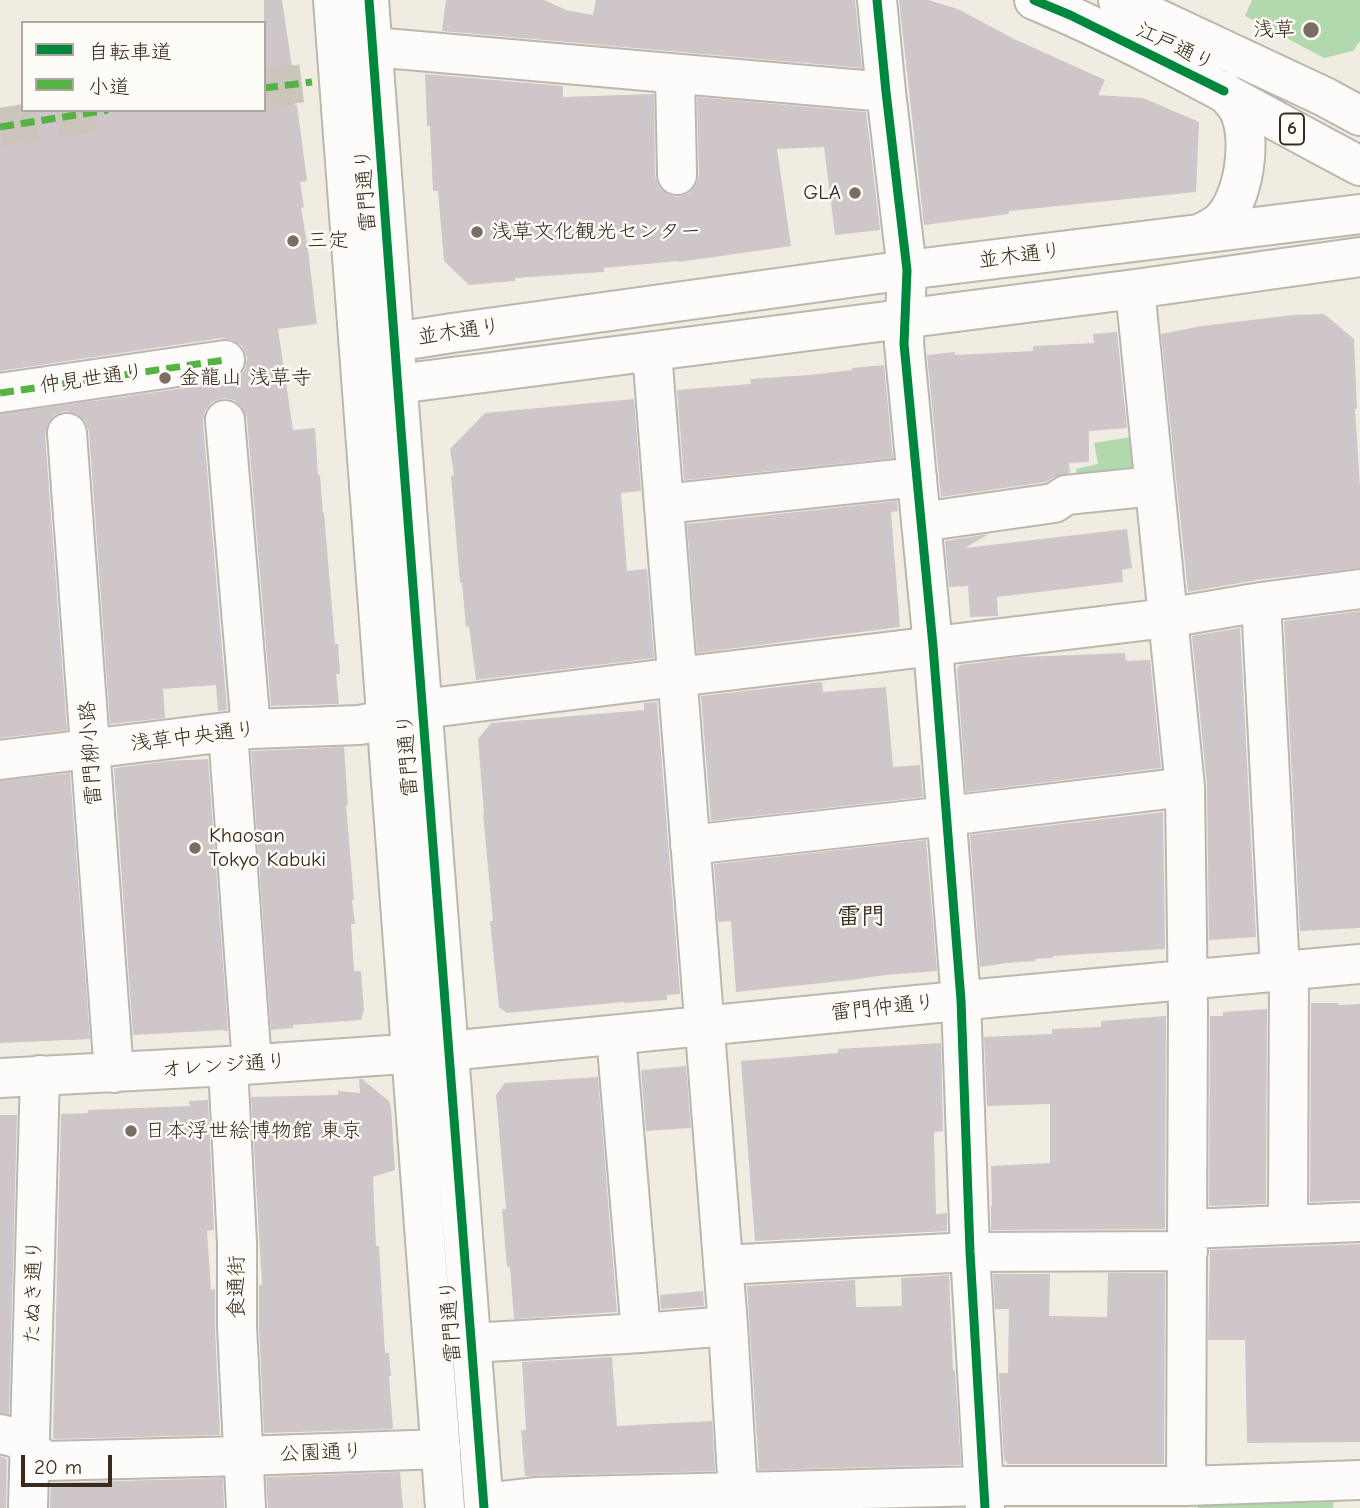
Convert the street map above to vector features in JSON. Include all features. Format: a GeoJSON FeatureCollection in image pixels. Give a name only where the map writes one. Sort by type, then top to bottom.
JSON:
{"type":"FeatureCollection","features":[{"type":"Feature","properties":{"kind":"main road","name":"雷門通り"},"geometry":{"type":"LineString","coordinates":[[333,0],[360,361],[404,715],[430,1052],[445,1508]]}},
{"type":"Feature","properties":{"kind":"main road","name":"雷門通り"},"geometry":{"type":"LineString","coordinates":[[369,0],[398,384],[404,715]]}},
{"type":"Feature","properties":{"kind":"main road"},"geometry":{"type":"LineString","coordinates":[[877,0],[907,270],[904,344],[933,646],[961,1000],[970,1252],[984,1497]]}},
{"type":"Feature","properties":{"kind":"main road","name":"江戸通り"},"geometry":{"type":"LineString","coordinates":[[1034,0],[1224,91],[1360,166]]}},
{"type":"Feature","properties":{"kind":"main road","name":"江戸通り"},"geometry":{"type":"LineString","coordinates":[[1118,0],[1360,116]]}},
{"type":"Feature","properties":{"kind":"main road"},"geometry":{"type":"LineString","coordinates":[[373,47],[886,92]]}},
{"type":"Feature","properties":{"kind":"main road"},"geometry":{"type":"LineString","coordinates":[[675,74],[677,175]]}},
{"type":"Feature","properties":{"kind":"main road"},"geometry":{"type":"LineString","coordinates":[[1202,233],[1220,222],[1231,207],[1239,190],[1243,169],[1246,131],[1240,110],[1224,91]]}},
{"type":"Feature","properties":{"kind":"main road","name":"並木通り"},"geometry":{"type":"LineString","coordinates":[[360,361],[395,342],[907,270],[1360,214]]}},
{"type":"Feature","properties":{"kind":"main road"},"geometry":{"type":"LineString","coordinates":[[1241,228],[1257,233],[1266,248],[1261,264],[1250,272]]}},
{"type":"Feature","properties":{"kind":"main road"},"geometry":{"type":"LineString","coordinates":[[946,289],[1065,274],[1080,268],[1097,246]]}},
{"type":"Feature","properties":{"kind":"main road","name":"並木通り"},"geometry":{"type":"LineString","coordinates":[[398,384],[1135,289],[1360,257]]}},
{"type":"Feature","properties":{"kind":"main road"},"geometry":{"type":"LineString","coordinates":[[1135,289],[1185,787],[1188,980],[1186,1486]]}},
{"type":"Feature","properties":{"kind":"main road"},"geometry":{"type":"LineString","coordinates":[[592,334],[751,317],[821,329]]}},
{"type":"Feature","properties":{"kind":"main road"},"geometry":{"type":"LineString","coordinates":[[652,352],[728,1326],[739,1501]]}},
{"type":"Feature","properties":{"kind":"main road","name":"仲見世通り"},"geometry":{"type":"LineString","coordinates":[[0,393],[225,360]]}},
{"type":"Feature","properties":{"kind":"main road"},"geometry":{"type":"LineString","coordinates":[[360,361],[398,384]]}},
{"type":"Feature","properties":{"kind":"main road","name":"食通街"},"geometry":{"type":"LineString","coordinates":[[225,419],[239,730],[240,1065],[237,1326],[246,1508]]}},
{"type":"Feature","properties":{"kind":"main road","name":"雷門柳小路"},"geometry":{"type":"LineString","coordinates":[[67,433],[114,1073]]}},
{"type":"Feature","properties":{"kind":"main road"},"geometry":{"type":"LineString","coordinates":[[664,504],[917,477]]}},
{"type":"Feature","properties":{"kind":"main road"},"geometry":{"type":"LineString","coordinates":[[921,522],[1054,503],[1066,495],[1154,486]]}},
{"type":"Feature","properties":{"kind":"main road","name":"浅草中央通り"},"geometry":{"type":"LineString","coordinates":[[0,760],[239,730],[359,724],[404,715],[677,677],[1167,618],[1360,589]]}},
{"type":"Feature","properties":{"kind":"main road"},"geometry":{"type":"LineString","coordinates":[[1261,602],[1284,971],[1287,1225]]}},
{"type":"Feature","properties":{"kind":"main road"},"geometry":{"type":"LineString","coordinates":[[690,845],[1185,787]]}},
{"type":"Feature","properties":{"kind":"main road","name":"雷門仲通り"},"geometry":{"type":"LineString","coordinates":[[430,1052],[1360,964]]}},
{"type":"Feature","properties":{"kind":"main road"},"geometry":{"type":"LineString","coordinates":[[616,1035],[641,1333]]}},
{"type":"Feature","properties":{"kind":"main road","name":"雷門通り"},"geometry":{"type":"LineString","coordinates":[[430,1052],[471,1343],[484,1506]]}},
{"type":"Feature","properties":{"kind":"main road","name":"オレンジ通り"},"geometry":{"type":"LineString","coordinates":[[0,1078],[430,1052]]}},
{"type":"Feature","properties":{"kind":"main road","name":"たぬき通り"},"geometry":{"type":"LineString","coordinates":[[29,1508],[15,1441],[40,1075]]}},
{"type":"Feature","properties":{"kind":"main road"},"geometry":{"type":"LineString","coordinates":[[723,1265],[1188,1240],[1287,1225],[1360,1222]]}},
{"type":"Feature","properties":{"kind":"main road"},"geometry":{"type":"LineString","coordinates":[[471,1343],[728,1326]]}},
{"type":"Feature","properties":{"kind":"main road","name":"公園通り"},"geometry":{"type":"LineString","coordinates":[[15,1441],[45,1461],[441,1449]]}},
{"type":"Feature","properties":{"kind":"main road"},"geometry":{"type":"LineString","coordinates":[[484,1506],[535,1497],[614,1502],[984,1497],[1360,1480]]}},
{"type":"Feature","properties":{"kind":"green space"},"geometry":{"type":"Polygon","coordinates":[[[1252,0],[1360,0],[1360,41],[1353,51],[1324,58],[1245,16],[1252,0]]]}},
{"type":"Feature","properties":{"kind":"green space"},"geometry":{"type":"Polygon","coordinates":[[[1137,436],[1143,483],[1081,489],[1076,469],[1098,464],[1094,443],[1137,436]]]}},
{"type":"Feature","properties":{"kind":"green space"},"geometry":{"type":"Polygon","coordinates":[[[1334,1502],[1333,1508],[1198,1508],[1197,1505],[1334,1502]]]}},
{"type":"Feature","properties":{"kind":"building"},"geometry":{"type":"Polygon","coordinates":[[[264,0],[282,0],[294,67],[295,105],[307,181],[300,182],[304,207],[301,208],[317,324],[278,329],[293,430],[315,428],[335,644],[338,644],[340,674],[336,674],[339,704],[271,706],[247,418],[242,407],[234,400],[224,398],[212,402],[205,411],[203,422],[227,710],[218,711],[216,685],[163,689],[165,718],[110,724],[89,431],[85,421],[77,414],[65,411],[55,415],[48,423],[45,435],[67,730],[0,738],[0,414],[228,382],[239,377],[245,369],[247,358],[242,346],[222,338],[0,371],[0,110],[266,112],[264,0]]]}},
{"type":"Feature","properties":{"kind":"building"},"geometry":{"type":"Polygon","coordinates":[[[446,0],[544,0],[566,10],[593,15],[596,0],[855,0],[862,68],[442,31],[446,0]]]}},
{"type":"Feature","properties":{"kind":"building"},"geometry":{"type":"Polygon","coordinates":[[[899,0],[928,0],[958,9],[1014,39],[1105,80],[1098,95],[1143,98],[1199,122],[1196,192],[1009,211],[1009,214],[924,225],[899,0]]]}},
{"type":"Feature","properties":{"kind":"building"},"geometry":{"type":"Polygon","coordinates":[[[425,74],[563,86],[563,97],[654,94],[655,176],[659,187],[667,194],[677,197],[689,193],[696,185],[699,175],[697,97],[866,112],[880,230],[835,235],[824,147],[777,149],[791,246],[678,262],[604,268],[604,272],[515,278],[515,281],[469,285],[444,261],[438,191],[433,191],[425,74]]]}},
{"type":"Feature","properties":{"kind":"building"},"geometry":{"type":"Polygon","coordinates":[[[1324,314],[1354,339],[1360,487],[1360,568],[1257,580],[1188,592],[1161,334],[1202,326],[1324,314]]]}},
{"type":"Feature","properties":{"kind":"building"},"geometry":{"type":"Polygon","coordinates":[[[1117,332],[1127,428],[1089,431],[1089,462],[1069,463],[1070,473],[1046,482],[941,497],[927,355],[1033,351],[1033,346],[1094,343],[1093,334],[1117,332]]]}},
{"type":"Feature","properties":{"kind":"building"},"geometry":{"type":"Polygon","coordinates":[[[884,365],[893,458],[684,480],[677,390],[751,384],[750,379],[809,375],[884,365]]]}},
{"type":"Feature","properties":{"kind":"building"},"geometry":{"type":"Polygon","coordinates":[[[634,399],[641,491],[621,493],[627,571],[647,569],[654,658],[476,680],[460,583],[450,449],[485,413],[634,399]]]}},
{"type":"Feature","properties":{"kind":"building"},"geometry":{"type":"Polygon","coordinates":[[[897,501],[898,511],[891,512],[900,627],[697,653],[687,524],[897,501]]]}},
{"type":"Feature","properties":{"kind":"building"},"geometry":{"type":"Polygon","coordinates":[[[1127,529],[1132,568],[1122,570],[1123,582],[997,597],[998,616],[970,617],[968,586],[949,587],[945,541],[989,534],[965,548],[1127,529]]]}},
{"type":"Feature","properties":{"kind":"building"},"geometry":{"type":"Polygon","coordinates":[[[1360,611],[1360,928],[1300,931],[1284,621],[1360,611]]]}},
{"type":"Feature","properties":{"kind":"building"},"geometry":{"type":"Polygon","coordinates":[[[1240,628],[1256,937],[1209,940],[1207,785],[1192,636],[1240,628]]]}},
{"type":"Feature","properties":{"kind":"building"},"geometry":{"type":"Polygon","coordinates":[[[1125,653],[1126,661],[1150,660],[1161,768],[966,792],[957,669],[960,665],[1022,657],[1125,653]]]}},
{"type":"Feature","properties":{"kind":"building"},"geometry":{"type":"Polygon","coordinates":[[[822,682],[823,692],[886,687],[893,767],[920,765],[923,797],[711,821],[701,696],[822,682]]]}},
{"type":"Feature","properties":{"kind":"building"},"geometry":{"type":"Polygon","coordinates":[[[657,702],[680,994],[667,995],[667,1000],[507,1013],[499,1007],[490,921],[493,921],[478,739],[491,723],[644,710],[644,703],[657,702]]]}},
{"type":"Feature","properties":{"kind":"building"},"geometry":{"type":"Polygon","coordinates":[[[344,747],[354,900],[355,924],[351,924],[354,971],[361,971],[364,1010],[361,1020],[293,1025],[293,1028],[271,1030],[251,751],[344,747]]]}},
{"type":"Feature","properties":{"kind":"building"},"geometry":{"type":"Polygon","coordinates":[[[208,759],[228,1031],[133,1035],[114,768],[208,759]]]}},
{"type":"Feature","properties":{"kind":"building"},"geometry":{"type":"Polygon","coordinates":[[[70,773],[90,1039],[0,1043],[0,781],[70,773]]]}},
{"type":"Feature","properties":{"kind":"building"},"geometry":{"type":"Polygon","coordinates":[[[1163,812],[1165,949],[1053,956],[1035,961],[980,967],[970,835],[1163,812]]]}},
{"type":"Feature","properties":{"kind":"building"},"geometry":{"type":"Polygon","coordinates":[[[926,840],[937,971],[736,992],[731,921],[718,922],[714,864],[926,840]]]}},
{"type":"Feature","properties":{"kind":"building"},"geometry":{"type":"Polygon","coordinates":[[[1311,1003],[1360,1004],[1360,1200],[1310,1202],[1311,1003]]]}},
{"type":"Feature","properties":{"kind":"building"},"geometry":{"type":"Polygon","coordinates":[[[1267,1009],[1266,1204],[1209,1206],[1210,1016],[1223,1016],[1223,1012],[1267,1009]]]}},
{"type":"Feature","properties":{"kind":"building"},"geometry":{"type":"Polygon","coordinates":[[[1166,1016],[1165,1229],[991,1230],[991,1166],[1050,1163],[1050,1104],[987,1106],[984,1037],[1052,1034],[1052,1029],[1101,1027],[1101,1021],[1166,1016]]]}},
{"type":"Feature","properties":{"kind":"building"},"geometry":{"type":"Polygon","coordinates":[[[941,1043],[943,1131],[934,1132],[936,1214],[947,1213],[947,1231],[755,1241],[741,1061],[838,1053],[838,1049],[941,1043]]]}},
{"type":"Feature","properties":{"kind":"building"},"geometry":{"type":"Polygon","coordinates":[[[686,1066],[691,1128],[646,1131],[641,1070],[686,1066]]]}},
{"type":"Feature","properties":{"kind":"building"},"geometry":{"type":"Polygon","coordinates":[[[598,1077],[617,1312],[514,1319],[502,1209],[506,1209],[496,1095],[505,1083],[598,1077]]]}},
{"type":"Feature","properties":{"kind":"building"},"geometry":{"type":"Polygon","coordinates":[[[359,1079],[389,1101],[391,1108],[395,1170],[373,1177],[376,1246],[379,1246],[385,1353],[389,1353],[393,1429],[264,1433],[259,1325],[259,1285],[262,1285],[251,1097],[338,1095],[338,1091],[360,1093],[359,1079]]]}},
{"type":"Feature","properties":{"kind":"building"},"geometry":{"type":"Polygon","coordinates":[[[208,1100],[214,1230],[207,1231],[211,1290],[215,1289],[220,1435],[53,1439],[61,1114],[88,1113],[88,1110],[190,1106],[189,1101],[208,1100]]]}},
{"type":"Feature","properties":{"kind":"building"},"geometry":{"type":"Polygon","coordinates":[[[0,1115],[17,1115],[9,1414],[0,1413],[0,1115]]]}},
{"type":"Feature","properties":{"kind":"building"},"geometry":{"type":"Polygon","coordinates":[[[1360,1244],[1360,1442],[1247,1443],[1245,1340],[1208,1340],[1210,1250],[1360,1244]]]}},
{"type":"Feature","properties":{"kind":"building"},"geometry":{"type":"Polygon","coordinates":[[[1108,1273],[1165,1273],[1164,1464],[1008,1464],[1004,1459],[999,1373],[1008,1373],[1009,1309],[995,1309],[993,1274],[1050,1274],[1049,1316],[1107,1317],[1108,1273]]]}},
{"type":"Feature","properties":{"kind":"building"},"geometry":{"type":"Polygon","coordinates":[[[949,1275],[961,1465],[759,1470],[747,1286],[855,1280],[856,1307],[902,1306],[901,1278],[949,1275]]]}},
{"type":"Feature","properties":{"kind":"building"},"geometry":{"type":"Polygon","coordinates":[[[703,1291],[704,1306],[661,1309],[660,1295],[703,1291]]]}},
{"type":"Feature","properties":{"kind":"building"},"geometry":{"type":"Polygon","coordinates":[[[612,1357],[617,1426],[712,1421],[715,1471],[525,1476],[521,1430],[526,1430],[522,1362],[612,1357]]]}},
{"type":"Feature","properties":{"kind":"building"},"geometry":{"type":"Polygon","coordinates":[[[0,1456],[7,1459],[6,1508],[0,1508],[0,1456]]]}},
{"type":"Feature","properties":{"kind":"building"},"geometry":{"type":"Polygon","coordinates":[[[400,1472],[403,1508],[268,1508],[266,1477],[400,1472]]]}},
{"type":"Feature","properties":{"kind":"building"},"geometry":{"type":"Polygon","coordinates":[[[223,1478],[224,1508],[50,1508],[51,1483],[223,1478]]]}},
{"type":"Feature","properties":{"kind":"tunnel"},"geometry":{"type":"LineString","coordinates":[[266,88],[312,82]]}},
{"type":"Feature","properties":{"kind":"tunnel"},"geometry":{"type":"LineString","coordinates":[[0,127],[95,112]]}},
{"type":"Feature","properties":{"kind":"marked path"},"geometry":{"type":"LineString","coordinates":[[266,88],[312,82]]}},
{"type":"Feature","properties":{"kind":"marked path"},"geometry":{"type":"LineString","coordinates":[[0,127],[95,112]]}},
{"type":"Feature","properties":{"kind":"marked path"},"geometry":{"type":"LineString","coordinates":[[0,393],[225,360]]}},
{"type":"Feature","properties":{"kind":"cycle path"},"geometry":{"type":"LineString","coordinates":[[369,0],[484,1508]]}},
{"type":"Feature","properties":{"kind":"cycle path"},"geometry":{"type":"LineString","coordinates":[[877,0],[907,270],[904,344],[933,646],[961,1000],[970,1252],[985,1508]]}},
{"type":"Feature","properties":{"kind":"cycle path"},"geometry":{"type":"LineString","coordinates":[[1034,0],[1224,91]]}},
{"type":"Feature","properties":{"kind":"place","name":"浅草"},"geometry":{"type":"Point","coordinates":[1311,30]}},
{"type":"Feature","properties":{"kind":"place","name":"GLA"},"geometry":{"type":"Point","coordinates":[855,193]}},
{"type":"Feature","properties":{"kind":"place","name":"浅草文化観光センター"},"geometry":{"type":"Point","coordinates":[477,232]}},
{"type":"Feature","properties":{"kind":"place","name":"三定"},"geometry":{"type":"Point","coordinates":[293,241]}},
{"type":"Feature","properties":{"kind":"place","name":"金龍山 浅草寺"},"geometry":{"type":"Point","coordinates":[165,378]}},
{"type":"Feature","properties":{"kind":"place","name":"Khaosan Tokyo Kabuki"},"geometry":{"type":"Point","coordinates":[195,848]}},
{"type":"Feature","properties":{"kind":"place","name":"日本浮世絵博物館 東京"},"geometry":{"type":"Point","coordinates":[131,1131]}},
{"type":"Feature","properties":{"kind":"district","name":"雷門"},"geometry":{"type":"Point","coordinates":[861,917]}}]}
